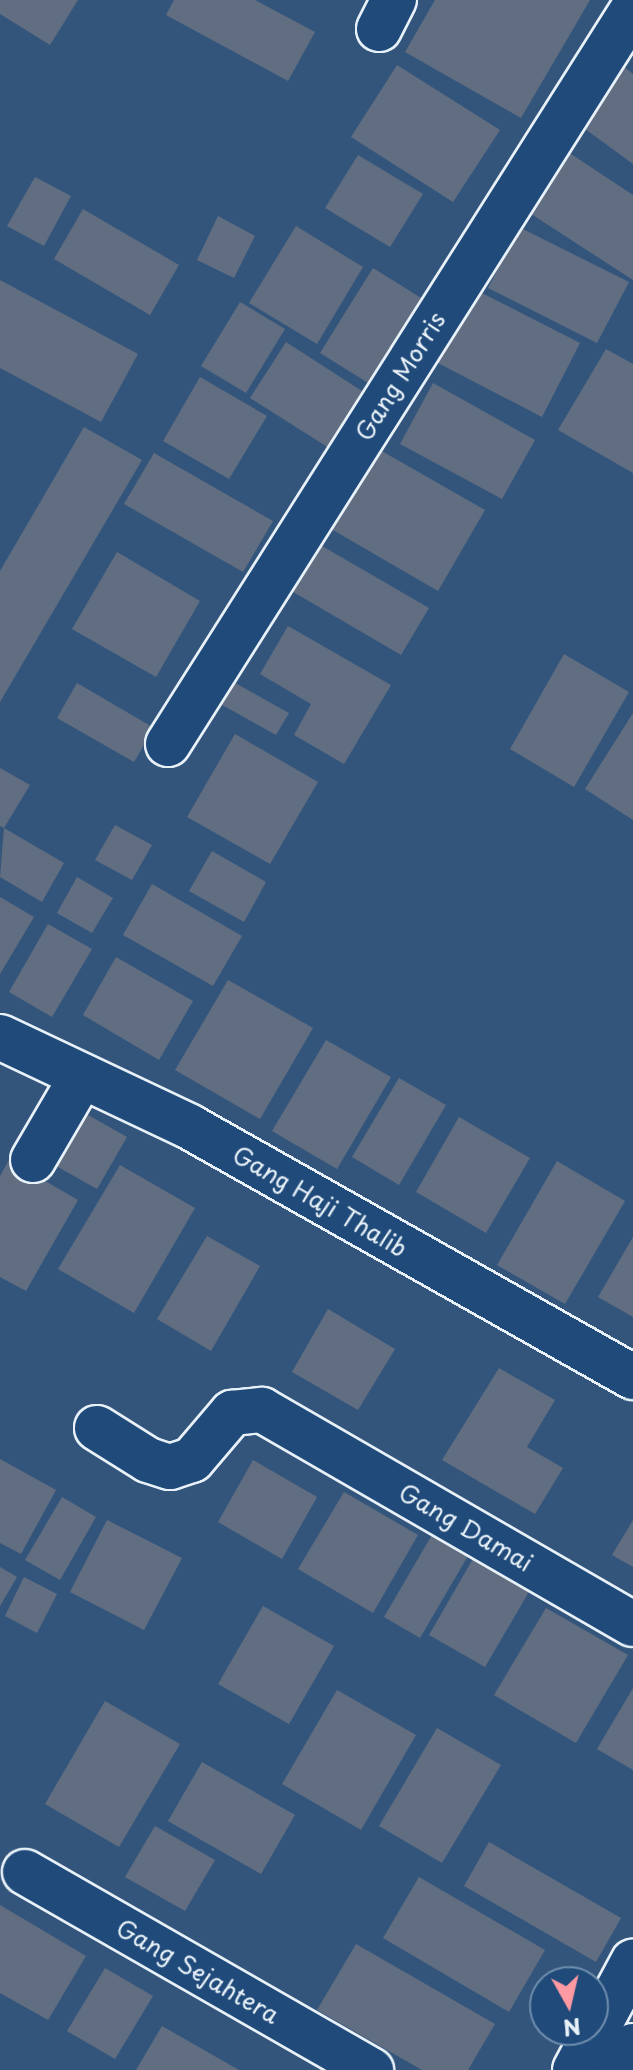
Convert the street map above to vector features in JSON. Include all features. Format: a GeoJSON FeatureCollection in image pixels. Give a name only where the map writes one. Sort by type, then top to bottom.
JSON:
{"type":"FeatureCollection","features":[{"type":"Feature","properties":{"kind":"street","name":"Gang Morris"},"geometry":{"type":"LineString","coordinates":[[168,744],[633,9]]}},
{"type":"Feature","properties":{"kind":"street","name":"Gang Haji Thalib"},"geometry":{"type":"LineString","coordinates":[[0,1037],[190,1127],[633,1377]]}},
{"type":"Feature","properties":{"kind":"street"},"geometry":{"type":"LineString","coordinates":[[33,1160],[82,1076]]}},
{"type":"Feature","properties":{"kind":"street","name":"Gang Damai"},"geometry":{"type":"LineString","coordinates":[[97,1428],[148,1460],[170,1467],[192,1460],[232,1413],[262,1410],[633,1624]]}},
{"type":"Feature","properties":{"kind":"street","name":"Gang Sejahtera"},"geometry":{"type":"LineString","coordinates":[[25,1872],[371,2070]]}},
{"type":"Feature","properties":{"kind":"street"},"geometry":{"type":"LineString","coordinates":[[575,2070],[627,1986]]}},
{"type":"Feature","properties":{"kind":"street"},"geometry":{"type":"LineString","coordinates":[[617,2070],[633,2046]]}},
{"type":"Feature","properties":{"kind":"building"},"geometry":{"type":"Polygon","coordinates":[[[0,0],[78,0],[50,45],[0,14],[0,0]]]}},
{"type":"Feature","properties":{"kind":"building"},"geometry":{"type":"Polygon","coordinates":[[[174,0],[255,0],[315,32],[288,81],[166,15],[174,0]]]}},
{"type":"Feature","properties":{"kind":"building"},"geometry":{"type":"Polygon","coordinates":[[[435,0],[590,0],[521,118],[405,52],[435,0]]]}},
{"type":"Feature","properties":{"kind":"building"},"geometry":{"type":"Polygon","coordinates":[[[397,65],[500,130],[453,202],[351,137],[397,65]]]}},
{"type":"Feature","properties":{"kind":"building"},"geometry":{"type":"Polygon","coordinates":[[[624,67],[633,74],[633,164],[581,126],[624,67]]]}},
{"type":"Feature","properties":{"kind":"building"},"geometry":{"type":"Polygon","coordinates":[[[568,152],[633,195],[633,280],[528,212],[568,152]]]}},
{"type":"Feature","properties":{"kind":"building"},"geometry":{"type":"Polygon","coordinates":[[[358,155],[423,194],[390,247],[325,208],[358,155]]]}},
{"type":"Feature","properties":{"kind":"building"},"geometry":{"type":"Polygon","coordinates":[[[35,177],[71,196],[44,246],[7,226],[35,177]]]}},
{"type":"Feature","properties":{"kind":"building"},"geometry":{"type":"Polygon","coordinates":[[[83,209],[179,265],[150,315],[54,259],[83,209]]]}},
{"type":"Feature","properties":{"kind":"building"},"geometry":{"type":"Polygon","coordinates":[[[218,216],[255,236],[234,278],[197,260],[218,216]]]}},
{"type":"Feature","properties":{"kind":"building"},"geometry":{"type":"Polygon","coordinates":[[[296,226],[363,267],[317,344],[249,303],[296,226]]]}},
{"type":"Feature","properties":{"kind":"building"},"geometry":{"type":"Polygon","coordinates":[[[519,227],[629,282],[597,343],[488,288],[519,227]]]}},
{"type":"Feature","properties":{"kind":"building"},"geometry":{"type":"Polygon","coordinates":[[[373,268],[426,301],[373,386],[320,353],[373,268]]]}},
{"type":"Feature","properties":{"kind":"building"},"geometry":{"type":"Polygon","coordinates":[[[0,280],[138,354],[101,422],[0,368],[0,280]]]}},
{"type":"Feature","properties":{"kind":"building"},"geometry":{"type":"Polygon","coordinates":[[[472,288],[580,343],[542,417],[434,361],[472,288]]]}},
{"type":"Feature","properties":{"kind":"building"},"geometry":{"type":"Polygon","coordinates":[[[240,302],[285,329],[246,393],[201,366],[240,302]]]}},
{"type":"Feature","properties":{"kind":"building"},"geometry":{"type":"Polygon","coordinates":[[[286,342],[365,393],[329,448],[250,398],[286,342]]]}},
{"type":"Feature","properties":{"kind":"building"},"geometry":{"type":"Polygon","coordinates":[[[606,349],[633,364],[633,473],[558,430],[606,349]]]}},
{"type":"Feature","properties":{"kind":"building"},"geometry":{"type":"Polygon","coordinates":[[[200,377],[267,416],[229,479],[163,441],[200,377]]]}},
{"type":"Feature","properties":{"kind":"building"},"geometry":{"type":"Polygon","coordinates":[[[433,383],[535,440],[502,499],[400,444],[433,383]]]}},
{"type":"Feature","properties":{"kind":"building"},"geometry":{"type":"Polygon","coordinates":[[[84,427],[142,460],[0,702],[0,571],[84,427]]]}},
{"type":"Feature","properties":{"kind":"building"},"geometry":{"type":"Polygon","coordinates":[[[373,446],[485,510],[438,591],[326,526],[373,446]]]}},
{"type":"Feature","properties":{"kind":"building"},"geometry":{"type":"Polygon","coordinates":[[[154,453],[273,521],[243,572],[124,504],[154,453]]]}},
{"type":"Feature","properties":{"kind":"building"},"geometry":{"type":"Polygon","coordinates":[[[310,539],[429,608],[401,655],[283,586],[310,539]]]}},
{"type":"Feature","properties":{"kind":"building"},"geometry":{"type":"Polygon","coordinates":[[[117,552],[200,601],[156,677],[72,629],[117,552]]]}},
{"type":"Feature","properties":{"kind":"building"},"geometry":{"type":"Polygon","coordinates":[[[288,626],[391,685],[344,764],[294,735],[311,704],[260,674],[288,626]]]}},
{"type":"Feature","properties":{"kind":"building"},"geometry":{"type":"Polygon","coordinates":[[[564,654],[629,692],[574,787],[510,749],[564,654]]]}},
{"type":"Feature","properties":{"kind":"building"},"geometry":{"type":"Polygon","coordinates":[[[228,679],[289,713],[276,735],[215,701],[228,679]]]}},
{"type":"Feature","properties":{"kind":"building"},"geometry":{"type":"Polygon","coordinates":[[[77,683],[154,728],[134,762],[57,718],[77,683]]]}},
{"type":"Feature","properties":{"kind":"building"},"geometry":{"type":"Polygon","coordinates":[[[633,713],[633,820],[585,789],[633,713]]]}},
{"type":"Feature","properties":{"kind":"building"},"geometry":{"type":"Polygon","coordinates":[[[235,734],[318,782],[270,864],[187,817],[235,734]]]}},
{"type":"Feature","properties":{"kind":"building"},"geometry":{"type":"Polygon","coordinates":[[[0,768],[30,785],[4,828],[0,826],[0,768]]]}},
{"type":"Feature","properties":{"kind":"building"},"geometry":{"type":"Polygon","coordinates":[[[115,825],[152,845],[132,880],[95,860],[115,825]]]}},
{"type":"Feature","properties":{"kind":"building"},"geometry":{"type":"Polygon","coordinates":[[[4,828],[64,863],[42,902],[0,877],[4,828]]]}},
{"type":"Feature","properties":{"kind":"building"},"geometry":{"type":"Polygon","coordinates":[[[212,851],[266,882],[244,922],[189,891],[212,851]]]}},
{"type":"Feature","properties":{"kind":"building"},"geometry":{"type":"Polygon","coordinates":[[[77,877],[113,898],[92,933],[57,913],[77,877]]]}},
{"type":"Feature","properties":{"kind":"building"},"geometry":{"type":"Polygon","coordinates":[[[152,884],[242,936],[213,986],[123,935],[152,884]]]}},
{"type":"Feature","properties":{"kind":"building"},"geometry":{"type":"Polygon","coordinates":[[[0,897],[34,917],[0,974],[0,897]]]}},
{"type":"Feature","properties":{"kind":"building"},"geometry":{"type":"Polygon","coordinates":[[[48,924],[92,949],[52,1017],[9,992],[48,924]]]}},
{"type":"Feature","properties":{"kind":"building"},"geometry":{"type":"Polygon","coordinates":[[[116,957],[193,1001],[159,1060],[83,1015],[116,957]]]}},
{"type":"Feature","properties":{"kind":"building"},"geometry":{"type":"Polygon","coordinates":[[[228,980],[313,1028],[260,1119],[175,1070],[228,980]]]}},
{"type":"Feature","properties":{"kind":"building"},"geometry":{"type":"Polygon","coordinates":[[[326,1040],[391,1077],[337,1169],[272,1131],[326,1040]]]}},
{"type":"Feature","properties":{"kind":"building"},"geometry":{"type":"Polygon","coordinates":[[[399,1078],[446,1105],[399,1185],[352,1157],[399,1078]]]}},
{"type":"Feature","properties":{"kind":"building"},"geometry":{"type":"Polygon","coordinates":[[[81,1111],[127,1137],[97,1189],[51,1163],[81,1111]]]}},
{"type":"Feature","properties":{"kind":"building"},"geometry":{"type":"Polygon","coordinates":[[[459,1117],[530,1158],[486,1233],[416,1192],[459,1117]]]}},
{"type":"Feature","properties":{"kind":"building"},"geometry":{"type":"Polygon","coordinates":[[[9,1160],[78,1200],[26,1291],[0,1277],[0,1176],[9,1160]]]}},
{"type":"Feature","properties":{"kind":"building"},"geometry":{"type":"Polygon","coordinates":[[[557,1161],[625,1201],[565,1304],[497,1265],[557,1161]]]}},
{"type":"Feature","properties":{"kind":"building"},"geometry":{"type":"Polygon","coordinates":[[[120,1165],[195,1208],[134,1313],[58,1269],[120,1165]]]}},
{"type":"Feature","properties":{"kind":"building"},"geometry":{"type":"Polygon","coordinates":[[[207,1236],[260,1266],[211,1351],[157,1319],[207,1236]]]}},
{"type":"Feature","properties":{"kind":"building"},"geometry":{"type":"Polygon","coordinates":[[[633,1237],[633,1317],[598,1297],[633,1237]]]}},
{"type":"Feature","properties":{"kind":"building"},"geometry":{"type":"Polygon","coordinates":[[[328,1309],[395,1349],[358,1410],[292,1372],[328,1309]]]}},
{"type":"Feature","properties":{"kind":"building"},"geometry":{"type":"Polygon","coordinates":[[[499,1368],[555,1400],[527,1447],[563,1468],[535,1514],[442,1460],[499,1368]]]}},
{"type":"Feature","properties":{"kind":"building"},"geometry":{"type":"Polygon","coordinates":[[[0,1459],[56,1490],[21,1554],[0,1543],[0,1459]]]}},
{"type":"Feature","properties":{"kind":"building"},"geometry":{"type":"Polygon","coordinates":[[[253,1460],[317,1497],[282,1559],[218,1522],[253,1460]]]}},
{"type":"Feature","properties":{"kind":"building"},"geometry":{"type":"Polygon","coordinates":[[[344,1492],[418,1535],[373,1613],[298,1569],[344,1492]]]}},
{"type":"Feature","properties":{"kind":"building"},"geometry":{"type":"Polygon","coordinates":[[[62,1497],[96,1517],[60,1580],[25,1560],[62,1497]]]}},
{"type":"Feature","properties":{"kind":"building"},"geometry":{"type":"Polygon","coordinates":[[[107,1520],[182,1558],[144,1630],[70,1592],[107,1520]]]}},
{"type":"Feature","properties":{"kind":"building"},"geometry":{"type":"Polygon","coordinates":[[[633,1520],[633,1567],[612,1555],[633,1520]]]}},
{"type":"Feature","properties":{"kind":"building"},"geometry":{"type":"Polygon","coordinates":[[[436,1528],[472,1549],[420,1638],[384,1617],[436,1528]]]}},
{"type":"Feature","properties":{"kind":"building"},"geometry":{"type":"Polygon","coordinates":[[[481,1545],[537,1578],[485,1667],[429,1635],[481,1545]]]}},
{"type":"Feature","properties":{"kind":"building"},"geometry":{"type":"Polygon","coordinates":[[[0,1567],[17,1577],[0,1606],[0,1567]]]}},
{"type":"Feature","properties":{"kind":"building"},"geometry":{"type":"Polygon","coordinates":[[[24,1577],[57,1594],[37,1633],[5,1616],[24,1577]]]}},
{"type":"Feature","properties":{"kind":"building"},"geometry":{"type":"Polygon","coordinates":[[[263,1606],[334,1646],[289,1724],[218,1684],[263,1606]]]}},
{"type":"Feature","properties":{"kind":"building"},"geometry":{"type":"Polygon","coordinates":[[[546,1608],[628,1655],[576,1743],[494,1695],[546,1608]]]}},
{"type":"Feature","properties":{"kind":"building"},"geometry":{"type":"Polygon","coordinates":[[[633,1688],[633,1770],[597,1749],[633,1688]]]}},
{"type":"Feature","properties":{"kind":"building"},"geometry":{"type":"Polygon","coordinates":[[[337,1690],[416,1735],[361,1830],[282,1784],[337,1690]]]}},
{"type":"Feature","properties":{"kind":"building"},"geometry":{"type":"Polygon","coordinates":[[[105,1701],[180,1744],[119,1847],[45,1804],[105,1701]]]}},
{"type":"Feature","properties":{"kind":"building"},"geometry":{"type":"Polygon","coordinates":[[[437,1728],[501,1765],[442,1863],[379,1826],[437,1728]]]}},
{"type":"Feature","properties":{"kind":"building"},"geometry":{"type":"Polygon","coordinates":[[[202,1762],[295,1815],[261,1874],[168,1821],[202,1762]]]}},
{"type":"Feature","properties":{"kind":"building"},"geometry":{"type":"Polygon","coordinates":[[[155,1826],[215,1860],[185,1911],[125,1877],[155,1826]]]}},
{"type":"Feature","properties":{"kind":"building"},"geometry":{"type":"Polygon","coordinates":[[[489,1842],[621,1918],[596,1962],[464,1886],[489,1842]]]}},
{"type":"Feature","properties":{"kind":"building"},"geometry":{"type":"Polygon","coordinates":[[[419,1877],[545,1950],[536,1966],[529,1966],[529,1978],[509,2012],[383,1938],[419,1877]]]}},
{"type":"Feature","properties":{"kind":"building"},"geometry":{"type":"Polygon","coordinates":[[[0,1905],[86,1956],[48,2020],[0,1993],[0,1905]]]}},
{"type":"Feature","properties":{"kind":"building"},"geometry":{"type":"Polygon","coordinates":[[[356,1944],[495,2024],[468,2070],[422,2070],[317,2010],[356,1944]]]}},
{"type":"Feature","properties":{"kind":"building"},"geometry":{"type":"Polygon","coordinates":[[[105,1968],[153,1996],[115,2059],[67,2031],[105,1968]]]}},
{"type":"Feature","properties":{"kind":"building"},"geometry":{"type":"Polygon","coordinates":[[[162,2026],[239,2070],[136,2070],[162,2026]]]}}]}
